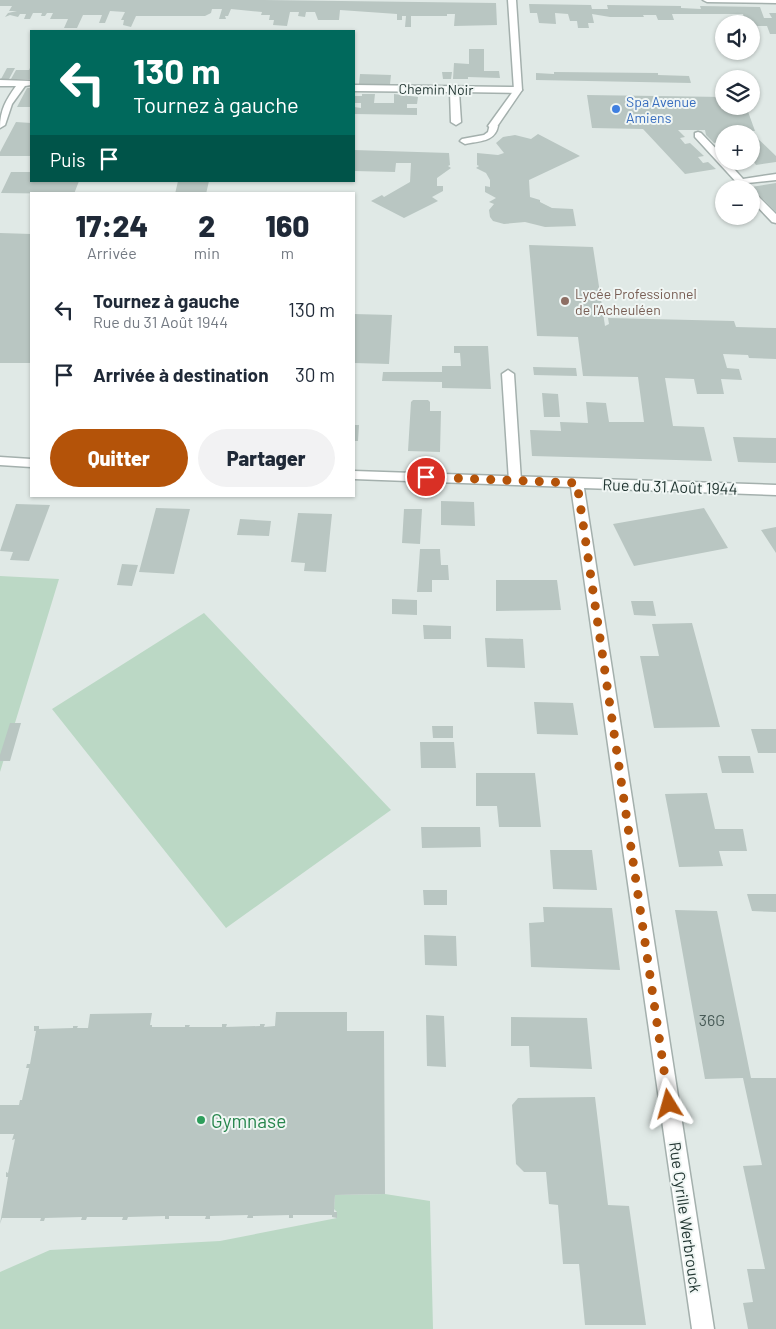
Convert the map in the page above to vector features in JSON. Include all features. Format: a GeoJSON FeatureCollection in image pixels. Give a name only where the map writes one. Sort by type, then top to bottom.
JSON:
{"type":"FeatureCollection","features":[{"type":"Feature","properties":{"kind":"street"},"geometry":{"type":"LineString","coordinates":[[465,141],[486,137],[492,133],[493,126],[518,90],[512,0]]}},
{"type":"Feature","properties":{"kind":"street"},"geometry":{"type":"LineString","coordinates":[[707,0],[776,1]]}},
{"type":"Feature","properties":{"kind":"street"},"geometry":{"type":"LineString","coordinates":[[0,83],[27,83]]}},
{"type":"Feature","properties":{"kind":"street"},"geometry":{"type":"LineString","coordinates":[[0,125],[8,104],[27,83]]}},
{"type":"Feature","properties":{"kind":"street","name":"Chemin Noir"},"geometry":{"type":"LineString","coordinates":[[355,88],[518,90]]}},
{"type":"Feature","properties":{"kind":"street"},"geometry":{"type":"LineString","coordinates":[[454,90],[456,122]]}},
{"type":"Feature","properties":{"kind":"street"},"geometry":{"type":"LineString","coordinates":[[698,135],[739,180]]}},
{"type":"Feature","properties":{"kind":"street"},"geometry":{"type":"LineString","coordinates":[[760,182],[776,177]]}},
{"type":"Feature","properties":{"kind":"street"},"geometry":{"type":"LineString","coordinates":[[760,203],[776,220]]}},
{"type":"Feature","properties":{"kind":"street"},"geometry":{"type":"LineString","coordinates":[[508,374],[515,480]]}},
{"type":"Feature","properties":{"kind":"street"},"geometry":{"type":"LineString","coordinates":[[0,461],[30,462]]}},
{"type":"Feature","properties":{"kind":"street","name":"Rue du 31 Août 1944"},"geometry":{"type":"LineString","coordinates":[[355,474],[776,490]]}},
{"type":"Feature","properties":{"kind":"street","name":"Rue Cyrille Werbrouck"},"geometry":{"type":"LineString","coordinates":[[577,483],[703,1329]]}},
{"type":"Feature","properties":{"kind":"green space"},"geometry":{"type":"Polygon","coordinates":[[[0,576],[59,579],[0,772],[0,576]]]}},
{"type":"Feature","properties":{"kind":"green space"},"geometry":{"type":"Polygon","coordinates":[[[204,613],[391,810],[226,928],[52,709],[204,613]]]}},
{"type":"Feature","properties":{"kind":"green space"},"geometry":{"type":"Polygon","coordinates":[[[385,1194],[430,1201],[433,1329],[0,1329],[0,1272],[50,1250],[220,1241],[337,1218],[337,1212],[334,1209],[335,1195],[385,1194]]]}},
{"type":"Feature","properties":{"kind":"building"},"geometry":{"type":"Polygon","coordinates":[[[0,0],[264,0],[496,3],[497,25],[454,26],[455,14],[447,14],[447,16],[411,16],[411,27],[405,27],[406,16],[402,16],[402,20],[397,20],[397,14],[340,10],[339,20],[318,20],[315,12],[306,12],[305,17],[298,16],[299,12],[290,12],[287,26],[273,25],[274,20],[269,20],[270,15],[261,15],[262,12],[231,9],[228,16],[225,16],[226,19],[219,19],[222,9],[212,9],[211,13],[205,16],[136,16],[131,27],[123,25],[124,20],[121,20],[125,12],[110,11],[105,23],[99,23],[102,15],[83,15],[77,28],[64,28],[68,19],[50,19],[53,13],[41,16],[42,13],[33,13],[30,19],[24,19],[26,14],[20,14],[18,17],[10,15],[5,17],[8,13],[17,11],[9,11],[12,6],[0,6],[0,0]]]}},
{"type":"Feature","properties":{"kind":"building"},"geometry":{"type":"Polygon","coordinates":[[[529,4],[591,5],[592,9],[608,9],[607,5],[681,6],[681,8],[701,9],[700,6],[760,7],[764,18],[772,18],[769,13],[776,13],[776,34],[770,34],[767,26],[760,26],[760,15],[672,14],[674,20],[658,20],[656,15],[610,17],[592,14],[594,23],[588,23],[589,28],[578,28],[577,21],[570,21],[568,14],[555,13],[556,24],[539,23],[537,13],[530,13],[529,4]]]}},
{"type":"Feature","properties":{"kind":"building"},"geometry":{"type":"Polygon","coordinates":[[[469,49],[484,49],[484,71],[499,71],[500,78],[468,77],[468,79],[453,79],[454,63],[469,64],[469,49]]]}},
{"type":"Feature","properties":{"kind":"building"},"geometry":{"type":"Polygon","coordinates":[[[7,68],[15,68],[9,79],[1,79],[7,68]]]}},
{"type":"Feature","properties":{"kind":"building"},"geometry":{"type":"Polygon","coordinates":[[[30,68],[30,79],[11,79],[16,70],[29,70],[30,68]]]}},
{"type":"Feature","properties":{"kind":"building"},"geometry":{"type":"Polygon","coordinates":[[[442,72],[452,72],[451,79],[443,79],[442,72]]]}},
{"type":"Feature","properties":{"kind":"building"},"geometry":{"type":"Polygon","coordinates":[[[554,72],[658,73],[658,75],[689,76],[691,83],[536,80],[536,73],[554,74],[554,72]]]}},
{"type":"Feature","properties":{"kind":"building"},"geometry":{"type":"Polygon","coordinates":[[[360,74],[391,75],[390,84],[359,84],[360,74]]]}},
{"type":"Feature","properties":{"kind":"building"},"geometry":{"type":"Polygon","coordinates":[[[27,88],[30,88],[30,107],[17,107],[27,88]]]}},
{"type":"Feature","properties":{"kind":"building"},"geometry":{"type":"Polygon","coordinates":[[[362,94],[375,94],[374,103],[394,103],[394,94],[418,97],[417,104],[407,104],[407,108],[417,108],[417,115],[355,114],[355,107],[361,108],[361,103],[355,103],[355,96],[362,96],[362,94]]]}},
{"type":"Feature","properties":{"kind":"building"},"geometry":{"type":"Polygon","coordinates":[[[587,95],[715,97],[715,115],[749,115],[753,125],[715,125],[714,143],[706,135],[705,130],[678,130],[685,137],[680,138],[685,144],[690,143],[704,156],[698,157],[703,163],[708,162],[715,168],[685,174],[643,129],[592,128],[587,95]]]}},
{"type":"Feature","properties":{"kind":"building"},"geometry":{"type":"Polygon","coordinates":[[[16,122],[30,123],[30,156],[0,156],[0,152],[16,122]]]}},
{"type":"Feature","properties":{"kind":"building"},"geometry":{"type":"Polygon","coordinates":[[[538,134],[580,156],[529,180],[530,197],[540,200],[540,202],[552,208],[573,209],[576,226],[545,227],[525,222],[504,224],[493,221],[490,217],[489,210],[494,204],[489,202],[496,198],[485,192],[485,186],[490,187],[490,180],[486,173],[476,168],[479,166],[477,165],[477,153],[498,155],[504,153],[496,143],[503,137],[515,135],[531,139],[538,134]]]}},
{"type":"Feature","properties":{"kind":"building"},"geometry":{"type":"Polygon","coordinates":[[[760,141],[776,156],[776,162],[760,164],[760,141]]]}},
{"type":"Feature","properties":{"kind":"building"},"geometry":{"type":"Polygon","coordinates":[[[355,150],[449,153],[450,165],[448,166],[451,168],[437,178],[437,186],[443,186],[443,191],[432,197],[438,201],[404,218],[371,201],[382,195],[384,197],[410,182],[411,163],[396,163],[395,172],[355,171],[355,150]]]}},
{"type":"Feature","properties":{"kind":"building"},"geometry":{"type":"Polygon","coordinates":[[[11,172],[30,172],[30,182],[79,182],[75,192],[1,193],[11,172]]]}},
{"type":"Feature","properties":{"kind":"building"},"geometry":{"type":"Polygon","coordinates":[[[178,182],[209,182],[206,192],[175,192],[178,182]]]}},
{"type":"Feature","properties":{"kind":"building"},"geometry":{"type":"Polygon","coordinates":[[[776,183],[776,212],[760,196],[760,186],[776,183]]]}},
{"type":"Feature","properties":{"kind":"building"},"geometry":{"type":"Polygon","coordinates":[[[0,233],[30,234],[30,363],[0,363],[0,233]]]}},
{"type":"Feature","properties":{"kind":"building"},"geometry":{"type":"Polygon","coordinates":[[[529,245],[593,247],[605,326],[609,324],[608,318],[734,321],[736,327],[776,328],[776,359],[749,358],[748,355],[723,354],[727,368],[739,369],[742,380],[721,379],[724,394],[697,394],[694,379],[665,378],[673,426],[704,427],[712,461],[532,456],[530,430],[561,431],[560,422],[588,423],[586,402],[606,403],[609,422],[644,422],[638,377],[583,376],[578,337],[537,336],[529,245]]]}},
{"type":"Feature","properties":{"kind":"building"},"geometry":{"type":"Polygon","coordinates":[[[355,314],[392,315],[389,364],[355,363],[355,314]]]}},
{"type":"Feature","properties":{"kind":"building"},"geometry":{"type":"Polygon","coordinates":[[[454,346],[488,346],[491,389],[442,388],[442,382],[382,381],[383,372],[442,372],[442,366],[461,366],[460,353],[454,353],[454,346]]]}},
{"type":"Feature","properties":{"kind":"building"},"geometry":{"type":"Polygon","coordinates":[[[533,367],[576,368],[577,376],[534,375],[533,367]]]}},
{"type":"Feature","properties":{"kind":"building"},"geometry":{"type":"Polygon","coordinates":[[[542,393],[558,394],[560,417],[544,417],[542,393]]]}},
{"type":"Feature","properties":{"kind":"building"},"geometry":{"type":"Polygon","coordinates":[[[413,400],[428,400],[430,402],[430,411],[441,411],[440,452],[408,451],[411,402],[413,400]]]}},
{"type":"Feature","properties":{"kind":"building"},"geometry":{"type":"Polygon","coordinates":[[[355,425],[359,425],[358,441],[355,441],[355,425]]]}},
{"type":"Feature","properties":{"kind":"building"},"geometry":{"type":"Polygon","coordinates":[[[733,437],[776,438],[776,463],[738,462],[733,437]]]}},
{"type":"Feature","properties":{"kind":"building"},"geometry":{"type":"Polygon","coordinates":[[[441,501],[474,502],[475,526],[441,525],[441,501]]]}},
{"type":"Feature","properties":{"kind":"building"},"geometry":{"type":"Polygon","coordinates":[[[16,504],[50,505],[29,561],[10,560],[13,552],[0,551],[16,504]]]}},
{"type":"Feature","properties":{"kind":"building"},"geometry":{"type":"Polygon","coordinates":[[[156,508],[190,509],[174,574],[139,572],[156,508]]]}},
{"type":"Feature","properties":{"kind":"building"},"geometry":{"type":"Polygon","coordinates":[[[704,508],[728,548],[634,566],[613,524],[704,508]]]}},
{"type":"Feature","properties":{"kind":"building"},"geometry":{"type":"Polygon","coordinates":[[[404,509],[422,509],[420,544],[402,543],[404,509]]]}},
{"type":"Feature","properties":{"kind":"building"},"geometry":{"type":"Polygon","coordinates":[[[298,513],[332,514],[326,572],[304,571],[305,563],[291,562],[298,513]]]}},
{"type":"Feature","properties":{"kind":"building"},"geometry":{"type":"Polygon","coordinates":[[[240,519],[271,521],[269,536],[237,535],[240,519]]]}},
{"type":"Feature","properties":{"kind":"building"},"geometry":{"type":"Polygon","coordinates":[[[776,527],[776,553],[761,530],[776,527]]]}},
{"type":"Feature","properties":{"kind":"building"},"geometry":{"type":"Polygon","coordinates":[[[420,549],[440,549],[441,565],[448,565],[449,580],[432,580],[432,592],[417,592],[420,549]]]}},
{"type":"Feature","properties":{"kind":"building"},"geometry":{"type":"Polygon","coordinates":[[[122,564],[138,565],[132,586],[117,585],[122,564]]]}},
{"type":"Feature","properties":{"kind":"building"},"geometry":{"type":"Polygon","coordinates":[[[496,580],[557,580],[561,610],[496,611],[496,580]]]}},
{"type":"Feature","properties":{"kind":"building"},"geometry":{"type":"Polygon","coordinates":[[[392,599],[417,600],[417,615],[392,614],[392,599]]]}},
{"type":"Feature","properties":{"kind":"building"},"geometry":{"type":"Polygon","coordinates":[[[631,601],[653,601],[656,616],[634,615],[631,601]]]}},
{"type":"Feature","properties":{"kind":"building"},"geometry":{"type":"Polygon","coordinates":[[[692,623],[720,727],[654,728],[640,656],[659,656],[652,624],[692,623]]]}},
{"type":"Feature","properties":{"kind":"building"},"geometry":{"type":"Polygon","coordinates":[[[423,625],[451,626],[451,639],[424,639],[423,625]]]}},
{"type":"Feature","properties":{"kind":"building"},"geometry":{"type":"Polygon","coordinates":[[[485,638],[523,639],[525,668],[487,667],[485,638]]]}},
{"type":"Feature","properties":{"kind":"building"},"geometry":{"type":"Polygon","coordinates":[[[534,702],[573,703],[578,735],[537,734],[534,702]]]}},
{"type":"Feature","properties":{"kind":"building"},"geometry":{"type":"Polygon","coordinates":[[[10,723],[21,723],[10,761],[0,761],[0,755],[10,723]]]}},
{"type":"Feature","properties":{"kind":"building"},"geometry":{"type":"Polygon","coordinates":[[[432,726],[453,726],[453,738],[433,738],[432,726]]]}},
{"type":"Feature","properties":{"kind":"building"},"geometry":{"type":"Polygon","coordinates":[[[751,729],[776,729],[776,753],[758,753],[751,729]]]}},
{"type":"Feature","properties":{"kind":"building"},"geometry":{"type":"Polygon","coordinates":[[[420,742],[454,742],[456,768],[421,768],[420,742]]]}},
{"type":"Feature","properties":{"kind":"building"},"geometry":{"type":"Polygon","coordinates":[[[718,756],[750,756],[754,773],[722,773],[718,756]]]}},
{"type":"Feature","properties":{"kind":"building"},"geometry":{"type":"Polygon","coordinates":[[[476,773],[535,773],[541,827],[499,827],[497,806],[476,806],[476,773]]]}},
{"type":"Feature","properties":{"kind":"building"},"geometry":{"type":"Polygon","coordinates":[[[707,793],[715,829],[743,829],[747,851],[719,851],[723,866],[679,867],[665,794],[707,793]]]}},
{"type":"Feature","properties":{"kind":"building"},"geometry":{"type":"Polygon","coordinates":[[[421,827],[480,827],[481,847],[422,848],[421,827]]]}},
{"type":"Feature","properties":{"kind":"building"},"geometry":{"type":"Polygon","coordinates":[[[550,850],[592,850],[597,890],[553,889],[550,850]]]}},
{"type":"Feature","properties":{"kind":"building"},"geometry":{"type":"Polygon","coordinates":[[[423,890],[447,890],[447,905],[424,905],[423,890]]]}},
{"type":"Feature","properties":{"kind":"building"},"geometry":{"type":"Polygon","coordinates":[[[747,894],[776,894],[776,912],[752,911],[747,894]]]}},
{"type":"Feature","properties":{"kind":"building"},"geometry":{"type":"Polygon","coordinates":[[[543,907],[612,908],[620,970],[531,967],[529,923],[544,922],[543,907]]]}},
{"type":"Feature","properties":{"kind":"building"},"geometry":{"type":"Polygon","coordinates":[[[675,910],[717,911],[751,1078],[776,1078],[776,1329],[748,1329],[743,1303],[753,1302],[747,1269],[765,1269],[743,1166],[762,1165],[743,1078],[705,1079],[675,910]]]}},
{"type":"Feature","properties":{"kind":"building"},"geometry":{"type":"Polygon","coordinates":[[[424,935],[456,936],[457,966],[425,965],[424,935]]]}},
{"type":"Feature","properties":{"kind":"building","name":"Gymnase"},"geometry":{"type":"Polygon","coordinates":[[[276,1012],[347,1012],[347,1031],[384,1031],[385,1194],[335,1195],[334,1212],[337,1212],[337,1218],[332,1217],[332,1215],[293,1215],[293,1218],[289,1218],[289,1215],[253,1216],[253,1218],[247,1218],[248,1215],[210,1216],[210,1219],[205,1219],[206,1216],[169,1216],[169,1219],[165,1219],[165,1216],[128,1217],[127,1220],[122,1220],[123,1217],[87,1217],[86,1220],[81,1220],[82,1217],[45,1218],[44,1221],[40,1221],[41,1218],[2,1218],[0,1224],[8,1177],[6,1177],[6,1172],[8,1173],[15,1139],[12,1140],[14,1134],[0,1134],[0,1105],[19,1105],[20,1100],[22,1100],[29,1068],[26,1068],[27,1064],[30,1064],[36,1031],[34,1031],[34,1026],[39,1026],[39,1029],[73,1028],[73,1026],[88,1028],[90,1014],[152,1013],[150,1025],[152,1027],[185,1027],[185,1025],[190,1025],[189,1027],[222,1027],[222,1024],[227,1024],[226,1027],[260,1026],[260,1024],[265,1024],[264,1027],[275,1026],[276,1012]]]}},
{"type":"Feature","properties":{"kind":"building"},"geometry":{"type":"Polygon","coordinates":[[[426,1015],[444,1016],[446,1067],[427,1066],[426,1015]]]}},
{"type":"Feature","properties":{"kind":"building"},"geometry":{"type":"Polygon","coordinates":[[[511,1017],[587,1018],[592,1069],[530,1067],[529,1046],[511,1046],[511,1017]]]}},
{"type":"Feature","properties":{"kind":"building"},"geometry":{"type":"Polygon","coordinates":[[[595,1097],[608,1205],[629,1206],[646,1325],[585,1325],[579,1264],[563,1264],[558,1205],[549,1204],[546,1172],[524,1172],[516,1164],[512,1105],[518,1098],[595,1097]]]}},
{"type":"Feature","properties":{"kind":"place","name":"Spa Avenue Amiens"},"geometry":{"type":"Point","coordinates":[616,109]}},
{"type":"Feature","properties":{"kind":"place","name":"Lycée Professionnel de l'Acheuléen"},"geometry":{"type":"Point","coordinates":[565,301]}},
{"type":"Feature","properties":{"kind":"place","name":"Gymnase"},"geometry":{"type":"Point","coordinates":[201,1120]}},
{"type":"Feature","properties":{"kind":"route"},"geometry":{"type":"LineString","coordinates":[[426,477],[577,483],[669,1104]]}}]}
